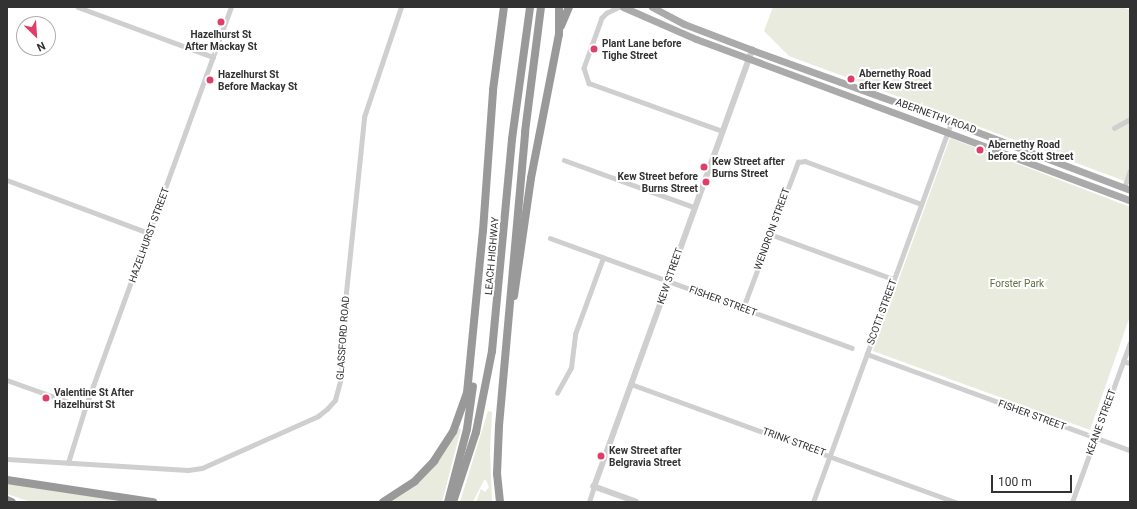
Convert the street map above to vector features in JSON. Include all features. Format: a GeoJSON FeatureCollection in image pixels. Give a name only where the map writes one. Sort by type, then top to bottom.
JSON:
{"type":"FeatureCollection","features":[{"type":"Feature","properties":{"kind":"highway"},"geometry":{"type":"LineString","coordinates":[[499,7],[500,30]]}},
{"type":"Feature","properties":{"kind":"highway"},"geometry":{"type":"LineString","coordinates":[[382,502],[404,490],[425,471],[442,451],[453,432],[467,393],[500,30],[504,7]]}},
{"type":"Feature","properties":{"kind":"highway"},"geometry":{"type":"LineString","coordinates":[[500,30],[508,7]]}},
{"type":"Feature","properties":{"kind":"highway","name":"LEACH HIGHWAY"},"geometry":{"type":"LineString","coordinates":[[453,502],[476,432],[492,351],[512,139],[530,7]]}},
{"type":"Feature","properties":{"kind":"highway"},"geometry":{"type":"LineString","coordinates":[[500,502],[497,452],[529,96],[541,7]]}},
{"type":"Feature","properties":{"kind":"highway"},"geometry":{"type":"LineString","coordinates":[[559,7],[559,34]]}},
{"type":"Feature","properties":{"kind":"highway"},"geometry":{"type":"LineString","coordinates":[[509,320],[517,284],[531,178],[559,34],[569,7]]}},
{"type":"Feature","properties":{"kind":"highway"},"geometry":{"type":"LineString","coordinates":[[448,502],[470,411],[476,351],[476,299]]}},
{"type":"Feature","properties":{"kind":"highway"},"geometry":{"type":"LineString","coordinates":[[7,480],[153,502]]}},
{"type":"Feature","properties":{"kind":"highway"},"geometry":{"type":"LineString","coordinates":[[7,500],[12,502]]}},
{"type":"Feature","properties":{"kind":"main road","name":"ABERNETHY ROAD"},"geometry":{"type":"LineString","coordinates":[[621,7],[749,58],[1130,200]]}},
{"type":"Feature","properties":{"kind":"main road","name":"ABERNETHY ROAD"},"geometry":{"type":"LineString","coordinates":[[652,7],[684,24],[951,122],[1127,189]]}},
{"type":"Feature","properties":{"kind":"street"},"geometry":{"type":"LineString","coordinates":[[78,7],[213,57]]}},
{"type":"Feature","properties":{"kind":"street","name":"HAZELHURST STREET"},"geometry":{"type":"LineString","coordinates":[[68,463],[85,408],[230,7]]}},
{"type":"Feature","properties":{"kind":"street","name":"GLASSFORD ROAD"},"geometry":{"type":"LineString","coordinates":[[7,459],[188,470],[202,468],[318,416],[335,400],[341,377],[344,312],[364,117],[401,7]]}},
{"type":"Feature","properties":{"kind":"street"},"geometry":{"type":"LineString","coordinates":[[621,7],[606,13],[602,18],[584,68],[589,83],[722,131]]}},
{"type":"Feature","properties":{"kind":"street","name":"KEW STREET"},"geometry":{"type":"LineString","coordinates":[[589,502],[694,207],[752,50]]}},
{"type":"Feature","properties":{"kind":"street"},"geometry":{"type":"LineString","coordinates":[[1114,128],[1130,120]]}},
{"type":"Feature","properties":{"kind":"street","name":"SCOTT STREET"},"geometry":{"type":"LineString","coordinates":[[813,502],[951,122]]}},
{"type":"Feature","properties":{"kind":"street"},"geometry":{"type":"LineString","coordinates":[[564,160],[694,207]]}},
{"type":"Feature","properties":{"kind":"street","name":"WENDRON STREET"},"geometry":{"type":"LineString","coordinates":[[743,308],[798,162],[805,161],[921,204]]}},
{"type":"Feature","properties":{"kind":"street"},"geometry":{"type":"LineString","coordinates":[[1127,189],[1130,171]]}},
{"type":"Feature","properties":{"kind":"street"},"geometry":{"type":"LineString","coordinates":[[7,180],[149,233]]}},
{"type":"Feature","properties":{"kind":"street"},"geometry":{"type":"LineString","coordinates":[[770,234],[894,279]]}},
{"type":"Feature","properties":{"kind":"street","name":"FISHER STREET"},"geometry":{"type":"LineString","coordinates":[[550,238],[852,348]]}},
{"type":"Feature","properties":{"kind":"street"},"geometry":{"type":"LineString","coordinates":[[557,393],[571,368],[575,334],[603,258]]}},
{"type":"Feature","properties":{"kind":"street","name":"KEANE STREET"},"geometry":{"type":"LineString","coordinates":[[1072,502],[1130,343]]}},
{"type":"Feature","properties":{"kind":"street","name":"FISHER STREET"},"geometry":{"type":"LineString","coordinates":[[867,354],[1130,450]]}},
{"type":"Feature","properties":{"kind":"street"},"geometry":{"type":"LineString","coordinates":[[1123,361],[1130,363]]}},
{"type":"Feature","properties":{"kind":"street"},"geometry":{"type":"LineString","coordinates":[[7,380],[85,408]]}},
{"type":"Feature","properties":{"kind":"street","name":"TRINK STREET"},"geometry":{"type":"LineString","coordinates":[[631,384],[956,502]]}},
{"type":"Feature","properties":{"kind":"street"},"geometry":{"type":"LineString","coordinates":[[594,487],[636,502]]}},
{"type":"Feature","properties":{"kind":"green space"},"geometry":{"type":"Polygon","coordinates":[[[773,7],[1122,7],[1130,10],[1130,183],[789,56],[764,31],[773,7]]]}},
{"type":"Feature","properties":{"kind":"green space","name":"Forster Park"},"geometry":{"type":"Polygon","coordinates":[[[950,138],[1130,207],[1130,316],[1090,430],[873,351],[950,138]]]}},
{"type":"Feature","properties":{"kind":"green space"},"geometry":{"type":"Polygon","coordinates":[[[488,411],[492,412],[490,450],[492,502],[476,502],[481,489],[485,492],[489,487],[486,480],[484,480],[473,502],[460,502],[488,411]]]}},
{"type":"Feature","properties":{"kind":"green space"},"geometry":{"type":"Polygon","coordinates":[[[458,428],[461,429],[442,502],[389,502],[440,459],[458,428]]]}},
{"type":"Feature","properties":{"kind":"green space"},"geometry":{"type":"Polygon","coordinates":[[[7,484],[132,502],[31,502],[7,494],[7,484]]]}},
{"type":"Feature","properties":{"kind":"place","name":"Hazelhurst St After Mackay St"},"geometry":{"type":"Point","coordinates":[221,22]}},
{"type":"Feature","properties":{"kind":"place","name":"Plant Lane before Tighe Street"},"geometry":{"type":"Point","coordinates":[594,49]}},
{"type":"Feature","properties":{"kind":"place","name":"Abernethy Road after Kew Street"},"geometry":{"type":"Point","coordinates":[851,79]}},
{"type":"Feature","properties":{"kind":"place","name":"Hazelhurst St Before Mackay St"},"geometry":{"type":"Point","coordinates":[210,80]}},
{"type":"Feature","properties":{"kind":"place","name":"Abernethy Road before Scott Street"},"geometry":{"type":"Point","coordinates":[980,150]}},
{"type":"Feature","properties":{"kind":"place","name":"Kew Street after Burns Street"},"geometry":{"type":"Point","coordinates":[704,167]}},
{"type":"Feature","properties":{"kind":"place","name":"Kew Street before Burns Street"},"geometry":{"type":"Point","coordinates":[706,182]}},
{"type":"Feature","properties":{"kind":"place","name":"Valentine St After Hazelhurst St"},"geometry":{"type":"Point","coordinates":[46,398]}},
{"type":"Feature","properties":{"kind":"place","name":"Kew Street after Belgravia Street"},"geometry":{"type":"Point","coordinates":[601,456]}}]}
